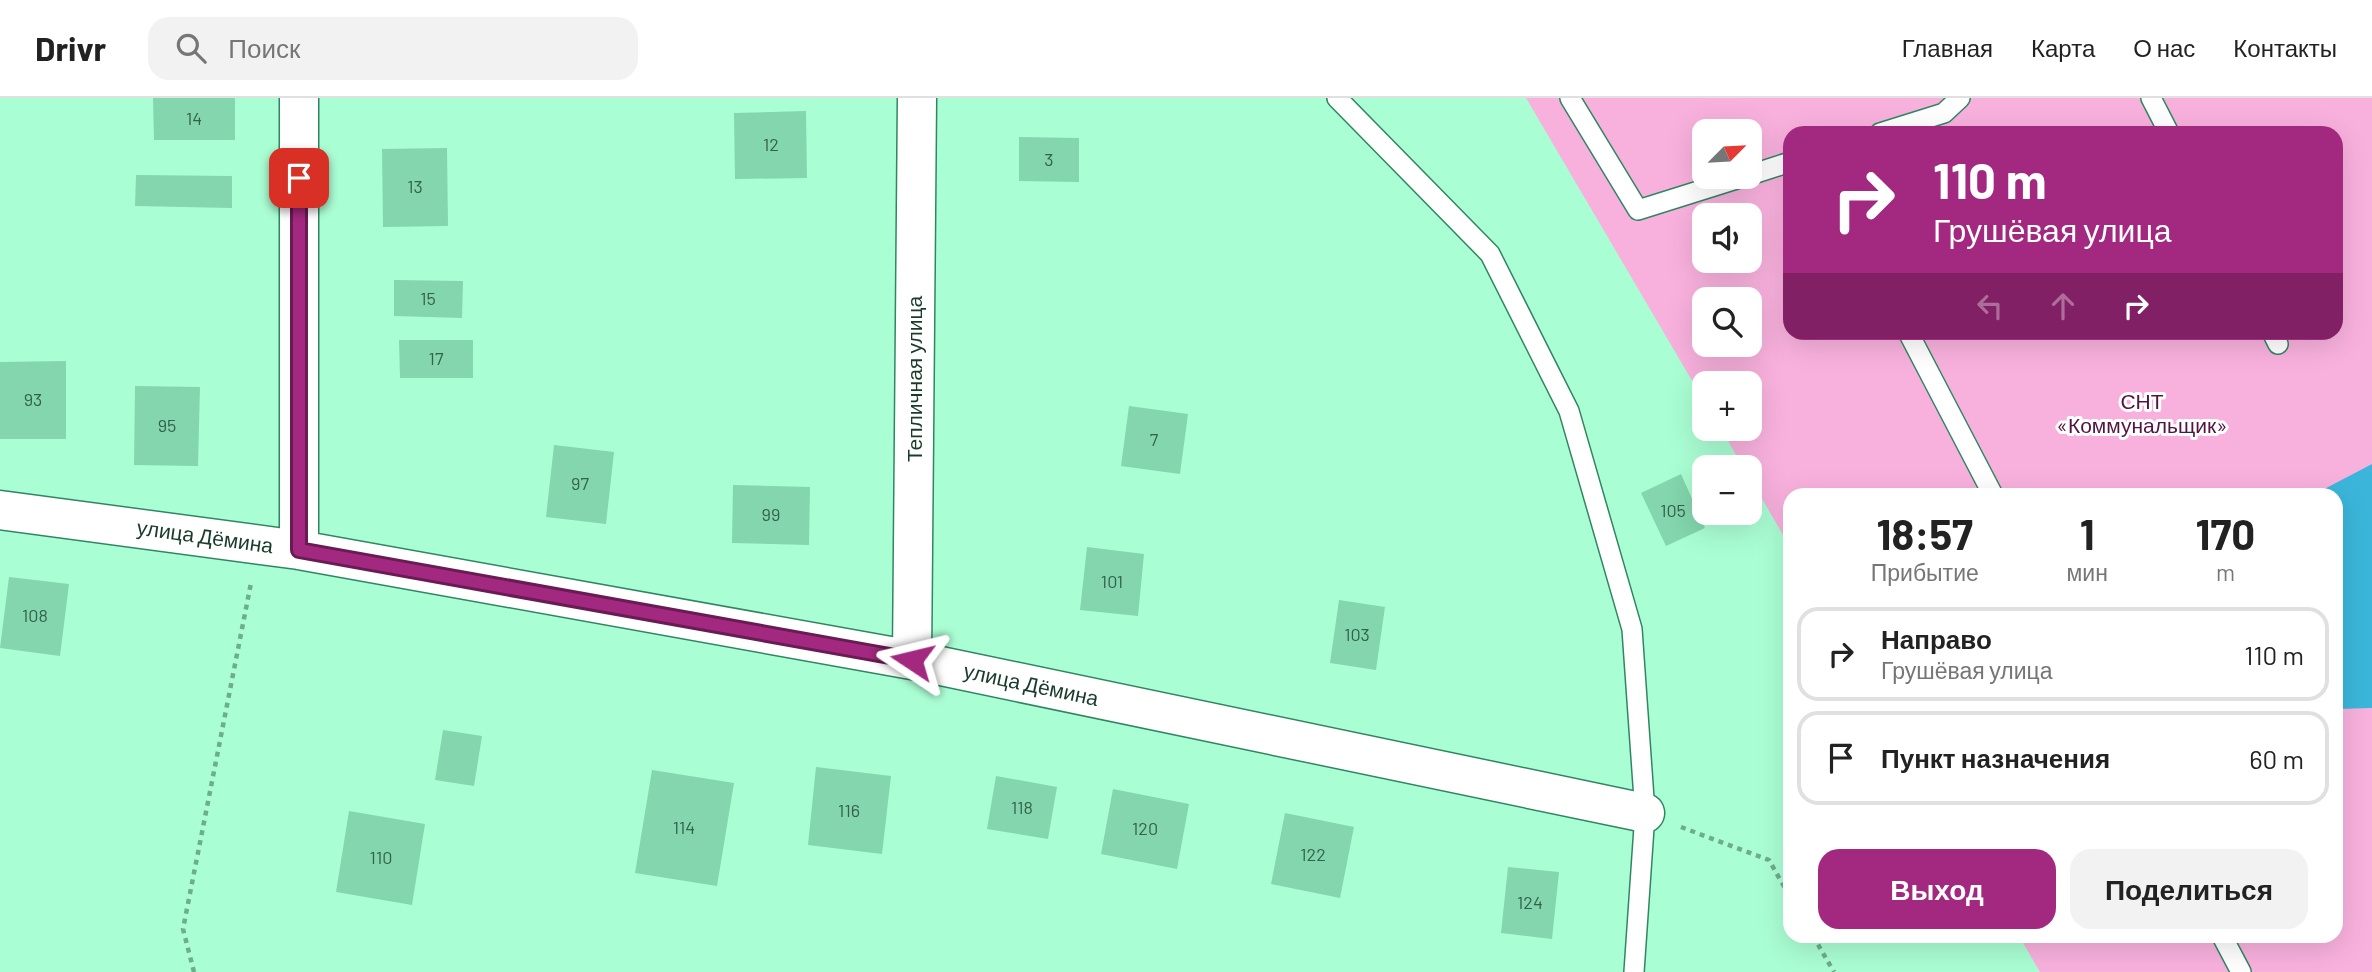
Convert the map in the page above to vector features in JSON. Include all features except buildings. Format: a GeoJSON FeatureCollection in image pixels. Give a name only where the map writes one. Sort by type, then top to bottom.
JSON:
{"type":"FeatureCollection","features":[{"type":"Feature","properties":{"kind":"street"},"geometry":{"type":"LineString","coordinates":[[299,98],[299,550]]}},
{"type":"Feature","properties":{"kind":"street","name":"Тепличная улица"},"geometry":{"type":"LineString","coordinates":[[912,660],[917,98]]}},
{"type":"Feature","properties":{"kind":"street","name":"улица Дёмина"},"geometry":{"type":"LineString","coordinates":[[0,510],[299,550],[912,660],[1645,813]]}},
{"type":"Feature","properties":{"kind":"lane"},"geometry":{"type":"LineString","coordinates":[[1337,98],[1490,254],[1569,411],[1632,629],[1645,813],[1634,972]]}},
{"type":"Feature","properties":{"kind":"lane"},"geometry":{"type":"LineString","coordinates":[[1570,98],[1638,210],[1705,189]]}},
{"type":"Feature","properties":{"kind":"lane"},"geometry":{"type":"LineString","coordinates":[[1902,126],[1944,113],[1960,98]]}},
{"type":"Feature","properties":{"kind":"lane"},"geometry":{"type":"LineString","coordinates":[[2151,98],[2165,126]]}},
{"type":"Feature","properties":{"kind":"lane"},"geometry":{"type":"LineString","coordinates":[[1762,171],[1783,164]]}},
{"type":"Feature","properties":{"kind":"lane"},"geometry":{"type":"LineString","coordinates":[[1912,340],[1989,488]]}},
{"type":"Feature","properties":{"kind":"lane"},"geometry":{"type":"LineString","coordinates":[[2226,943],[2241,972]]}},
{"type":"Feature","properties":{"kind":"path"},"geometry":{"type":"LineString","coordinates":[[194,972],[183,929],[258,544]]}},
{"type":"Feature","properties":{"kind":"path"},"geometry":{"type":"LineString","coordinates":[[1645,813],[1769,860],[1783,885]]}},
{"type":"Feature","properties":{"kind":"path"},"geometry":{"type":"LineString","coordinates":[[1817,943],[1834,972]]}},
{"type":"Feature","properties":{"kind":"green space","name":"СНТ «Коммунальщик»"},"geometry":{"type":"Polygon","coordinates":[[[1526,98],[2372,98],[2372,972],[2040,972],[2023,943],[2343,943],[2343,488],[1783,488],[1783,535],[1762,499],[1762,455],[1736,455],[1728,441],[1762,441],[1762,371],[1692,371],[1692,381],[1526,98]]]}},
{"type":"Feature","properties":{"kind":"water"},"geometry":{"type":"Polygon","coordinates":[[[2372,464],[2372,708],[2343,709],[2343,488],[2326,488],[2372,464]]]}},
{"type":"Feature","properties":{"kind":"route"},"geometry":{"type":"LineString","coordinates":[[299,178],[299,550],[912,660]]}}]}
